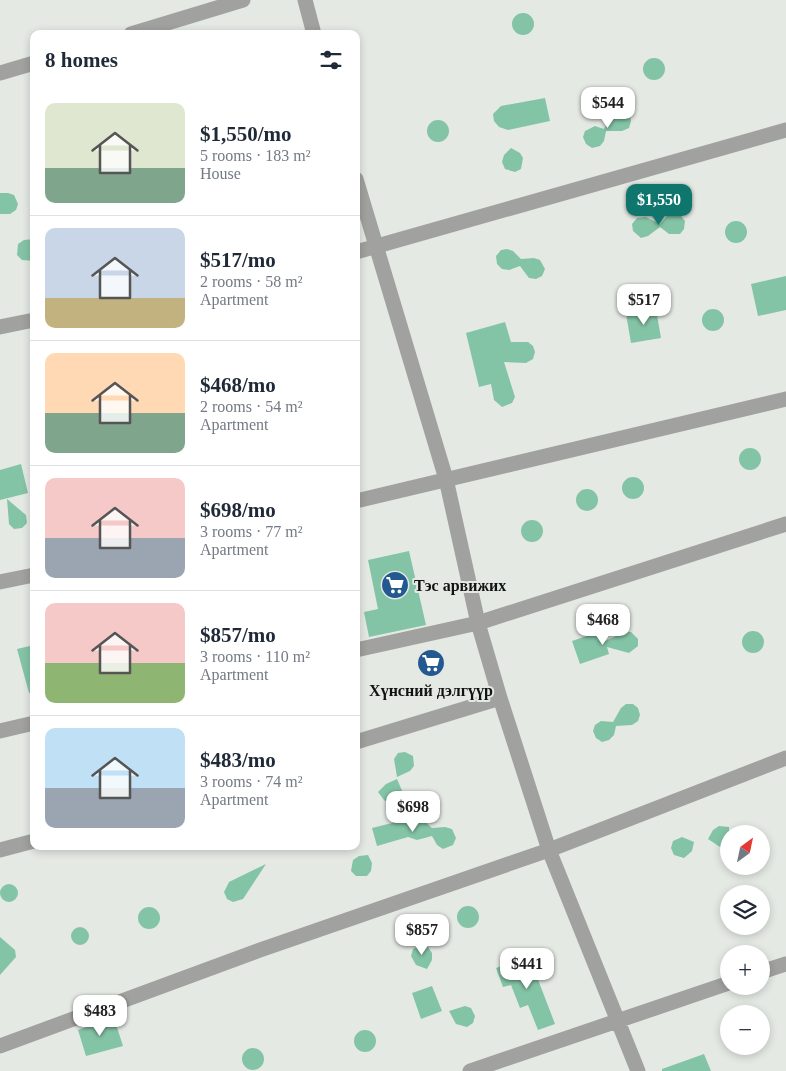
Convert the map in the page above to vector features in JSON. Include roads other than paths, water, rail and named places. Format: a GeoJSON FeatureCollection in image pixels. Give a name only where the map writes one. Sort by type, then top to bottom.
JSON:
{"type":"FeatureCollection","features":[{"type":"Feature","properties":{"kind":"street"},"geometry":{"type":"LineString","coordinates":[[144,30],[243,0]]}},
{"type":"Feature","properties":{"kind":"street"},"geometry":{"type":"LineString","coordinates":[[305,0],[313,30]]}},
{"type":"Feature","properties":{"kind":"street"},"geometry":{"type":"LineString","coordinates":[[0,73],[30,64]]}},
{"type":"Feature","properties":{"kind":"street"},"geometry":{"type":"LineString","coordinates":[[360,251],[786,130]]}},
{"type":"Feature","properties":{"kind":"street"},"geometry":{"type":"LineString","coordinates":[[360,193],[446,479],[478,622],[500,698],[549,850],[638,1071]]}},
{"type":"Feature","properties":{"kind":"street"},"geometry":{"type":"LineString","coordinates":[[0,327],[30,321]]}},
{"type":"Feature","properties":{"kind":"street"},"geometry":{"type":"LineString","coordinates":[[360,499],[786,398]]}},
{"type":"Feature","properties":{"kind":"street"},"geometry":{"type":"LineString","coordinates":[[360,649],[478,622],[786,524]]}},
{"type":"Feature","properties":{"kind":"street"},"geometry":{"type":"LineString","coordinates":[[0,582],[30,576]]}},
{"type":"Feature","properties":{"kind":"street"},"geometry":{"type":"LineString","coordinates":[[360,741],[500,698]]}},
{"type":"Feature","properties":{"kind":"street"},"geometry":{"type":"LineString","coordinates":[[0,731],[30,724]]}},
{"type":"Feature","properties":{"kind":"street"},"geometry":{"type":"LineString","coordinates":[[0,1046],[260,950],[549,850],[786,758]]}},
{"type":"Feature","properties":{"kind":"street"},"geometry":{"type":"LineString","coordinates":[[0,850],[30,842]]}},
{"type":"Feature","properties":{"kind":"street"},"geometry":{"type":"LineString","coordinates":[[770,969],[786,964]]}},
{"type":"Feature","properties":{"kind":"street"},"geometry":{"type":"LineString","coordinates":[[470,1071],[720,986]]}},
{"type":"Feature","properties":{"kind":"place","name":"Тэс арвижих"},"geometry":{"type":"Point","coordinates":[395,585]}},
{"type":"Feature","properties":{"kind":"place","name":"Хүнсний дэлгүүр"},"geometry":{"type":"Point","coordinates":[431,663]}}]}
